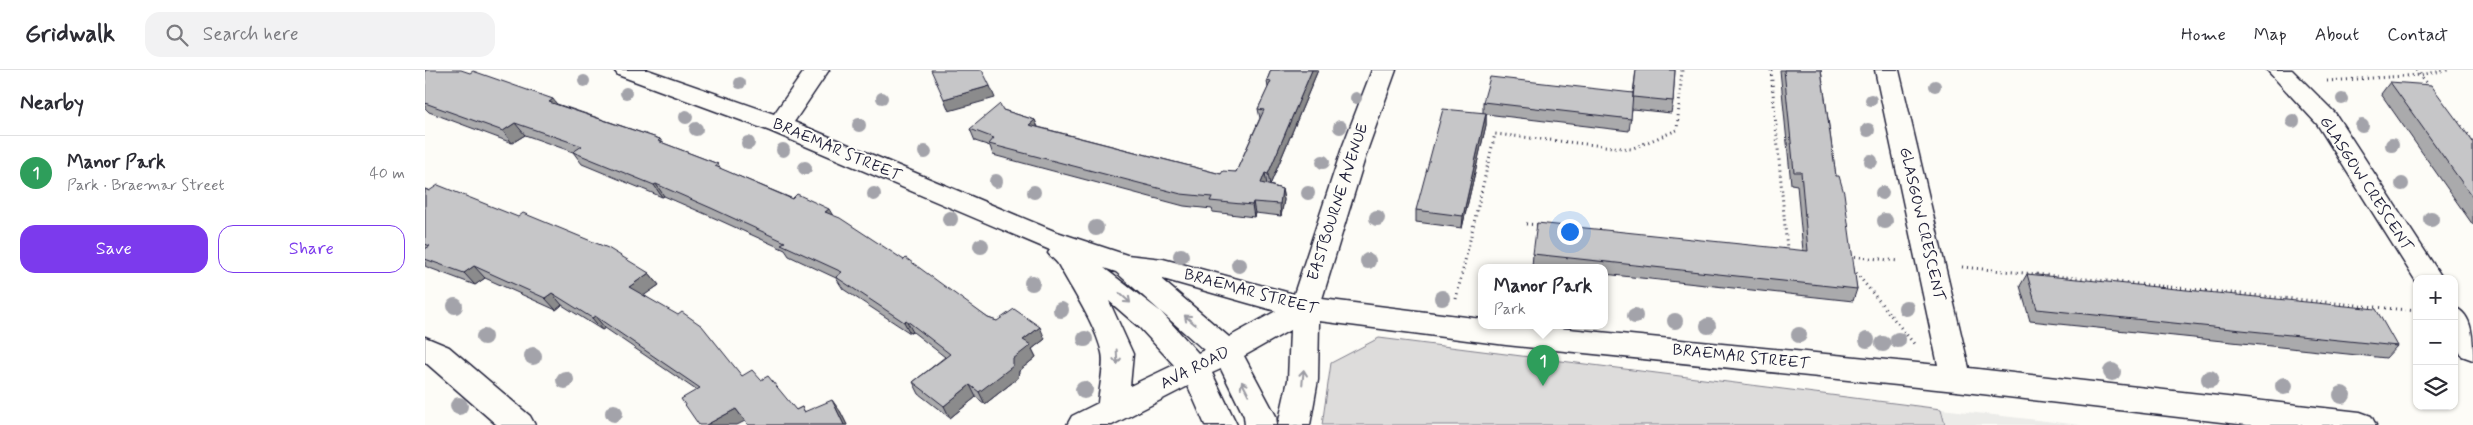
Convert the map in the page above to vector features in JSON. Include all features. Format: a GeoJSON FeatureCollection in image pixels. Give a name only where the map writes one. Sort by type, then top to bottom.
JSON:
{"type":"FeatureCollection","features":[{"type":"Feature","properties":{"kind":"street","name":"BRAEMAR STREET"},"geometry":{"type":"LineString","coordinates":[[627,70],[779,125],[1053,246],[1126,264],[1163,269],[1305,308],[1450,327],[1956,379],[2360,425]]}},
{"type":"Feature","properties":{"kind":"street"},"geometry":{"type":"LineString","coordinates":[[779,125],[817,70]]}},
{"type":"Feature","properties":{"kind":"street","name":"EASTBOURNE AVENUE"},"geometry":{"type":"LineString","coordinates":[[1294,425],[1303,380],[1305,308],[1315,270],[1352,157],[1383,70]]}},
{"type":"Feature","properties":{"kind":"street","name":"GLASGOW CRESCENT"},"geometry":{"type":"LineString","coordinates":[[1887,70],[1956,379]]}},
{"type":"Feature","properties":{"kind":"street","name":"GLASGOW CRESCENT"},"geometry":{"type":"LineString","coordinates":[[2287,77],[2326,119],[2426,275]]}},
{"type":"Feature","properties":{"kind":"street","name":"BRAEMAR STREET"},"geometry":{"type":"LineString","coordinates":[[1053,246],[1120,293],[1167,338],[1194,369]]}},
{"type":"Feature","properties":{"kind":"street"},"geometry":{"type":"LineString","coordinates":[[1053,246],[1095,302],[1118,354],[1113,410]]}},
{"type":"Feature","properties":{"kind":"street","name":"BRAEMAR STREET"},"geometry":{"type":"LineString","coordinates":[[1126,264],[1227,352]]}},
{"type":"Feature","properties":{"kind":"street","name":"AVA ROAD"},"geometry":{"type":"LineString","coordinates":[[1083,425],[1227,352],[1305,308]]}},
{"type":"Feature","properties":{"kind":"street"},"geometry":{"type":"LineString","coordinates":[[2455,320],[2473,348]]}},
{"type":"Feature","properties":{"kind":"street"},"geometry":{"type":"LineString","coordinates":[[425,348],[438,355],[519,425]]}},
{"type":"Feature","properties":{"kind":"street"},"geometry":{"type":"LineString","coordinates":[[1227,352],[1259,416],[1261,425]]}},
{"type":"Feature","properties":{"kind":"street"},"geometry":{"type":"LineString","coordinates":[[1194,369],[1221,425]]}},
{"type":"Feature","properties":{"kind":"path"},"geometry":{"type":"LineString","coordinates":[[1450,327],[1495,134],[1631,149],[1677,130],[1682,70]]}},
{"type":"Feature","properties":{"kind":"path"},"geometry":{"type":"LineString","coordinates":[[1771,70],[1787,250]]}},
{"type":"Feature","properties":{"kind":"path"},"geometry":{"type":"LineString","coordinates":[[2416,70],[2432,90]]}},
{"type":"Feature","properties":{"kind":"path"},"geometry":{"type":"LineString","coordinates":[[2287,77],[2420,75],[2447,70]]}},
{"type":"Feature","properties":{"kind":"path"},"geometry":{"type":"LineString","coordinates":[[2455,119],[2473,141]]}},
{"type":"Feature","properties":{"kind":"path"},"geometry":{"type":"LineString","coordinates":[[1526,224],[1545,226]]}},
{"type":"Feature","properties":{"kind":"path"},"geometry":{"type":"LineString","coordinates":[[1777,248],[1796,250]]}},
{"type":"Feature","properties":{"kind":"path"},"geometry":{"type":"LineString","coordinates":[[1841,255],[2413,311]]}},
{"type":"Feature","properties":{"kind":"path"},"geometry":{"type":"LineString","coordinates":[[1847,262],[1915,345]]}},
{"type":"Feature","properties":{"kind":"shaded area"},"geometry":{"type":"Polygon","coordinates":[[[1379,338],[1941,409],[1945,425],[1322,425],[1331,363],[1379,338]]]}},
{"type":"Feature","properties":{"kind":"shaded area"},"geometry":{"type":"Polygon","coordinates":[[[1941,409],[2081,425],[1945,425],[1941,409]]]}},
{"type":"Feature","properties":{"kind":"building"},"geometry":{"type":"Polygon","coordinates":[[[425,70],[461,70],[470,73],[473,71],[553,99],[549,102],[660,139],[658,141],[718,164],[715,166],[792,199],[797,194],[829,209],[825,212],[840,218],[904,260],[906,258],[988,318],[997,321],[1014,309],[1040,327],[1023,340],[1031,345],[1013,359],[1013,366],[979,392],[970,385],[944,406],[913,382],[950,354],[906,320],[904,322],[836,277],[842,272],[781,244],[785,242],[711,208],[656,184],[654,185],[573,152],[582,146],[515,123],[503,131],[425,103],[425,70]]]}},
{"type":"Feature","properties":{"kind":"building"},"geometry":{"type":"Polygon","coordinates":[[[931,70],[982,70],[990,86],[944,99],[931,70]]]}},
{"type":"Feature","properties":{"kind":"building"},"geometry":{"type":"Polygon","coordinates":[[[1271,70],[1312,70],[1268,174],[1265,173],[1261,183],[1282,189],[1280,204],[1253,202],[1252,205],[1210,201],[1212,197],[1181,194],[989,144],[994,138],[970,129],[1000,104],[1003,110],[1035,120],[1029,125],[1221,174],[1223,171],[1236,172],[1264,110],[1258,109],[1271,81],[1267,80],[1271,70]]]}},
{"type":"Feature","properties":{"kind":"building"},"geometry":{"type":"Polygon","coordinates":[[[1636,70],[1675,70],[1673,101],[1633,97],[1636,70]]]}},
{"type":"Feature","properties":{"kind":"building"},"geometry":{"type":"Polygon","coordinates":[[[1784,70],[1821,70],[1836,176],[1839,176],[1844,193],[1857,289],[1533,254],[1537,223],[1808,251],[1801,172],[1794,172],[1784,70]]]}},
{"type":"Feature","properties":{"kind":"building"},"geometry":{"type":"Polygon","coordinates":[[[1490,77],[1633,93],[1631,119],[1483,102],[1490,77]]]}},
{"type":"Feature","properties":{"kind":"building"},"geometry":{"type":"Polygon","coordinates":[[[2390,82],[2431,85],[2473,142],[2473,198],[2390,82]]]}},
{"type":"Feature","properties":{"kind":"building"},"geometry":{"type":"Polygon","coordinates":[[[1443,109],[1486,113],[1463,216],[1416,210],[1443,109]]]}},
{"type":"Feature","properties":{"kind":"building"},"geometry":{"type":"Polygon","coordinates":[[[438,185],[518,217],[523,213],[608,248],[649,273],[629,287],[678,315],[682,312],[702,326],[742,376],[752,370],[761,380],[768,376],[796,410],[802,407],[804,412],[832,400],[844,425],[748,425],[736,409],[706,425],[699,425],[681,399],[700,388],[595,316],[592,318],[552,293],[545,298],[474,266],[464,273],[425,259],[425,249],[430,246],[425,244],[425,189],[429,191],[438,185]]]}},
{"type":"Feature","properties":{"kind":"building"},"geometry":{"type":"Polygon","coordinates":[[[2027,274],[2376,309],[2397,346],[2037,309],[2027,274]]]}},
{"type":"Feature","properties":{"kind":"place","name":"Manor Park"},"geometry":{"type":"Point","coordinates":[1543,386]}}]}
